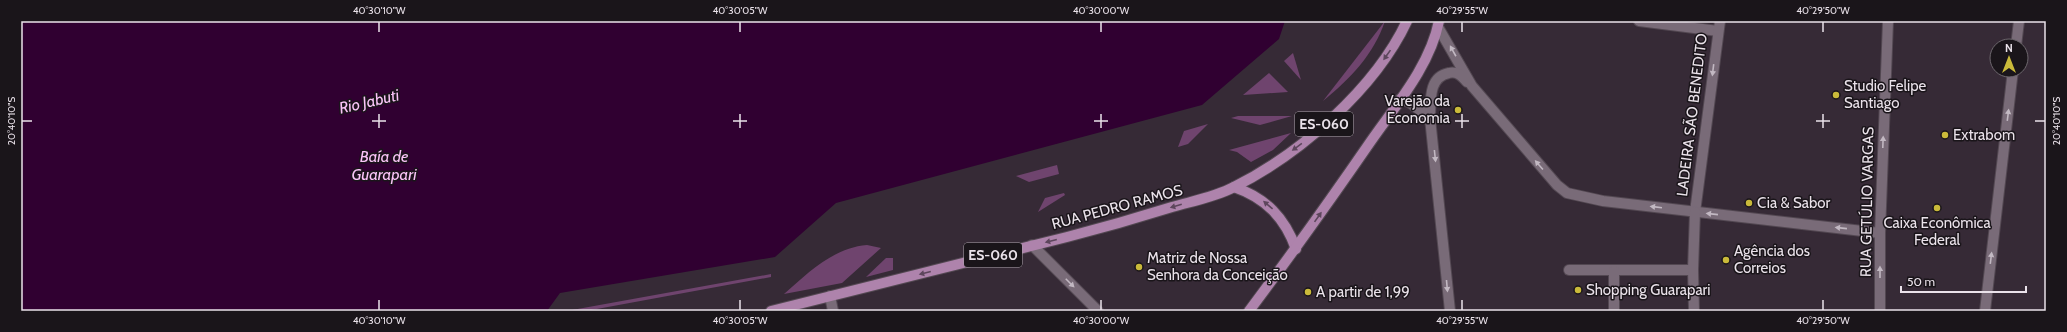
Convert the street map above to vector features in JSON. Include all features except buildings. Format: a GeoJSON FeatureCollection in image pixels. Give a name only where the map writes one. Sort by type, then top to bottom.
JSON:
{"type":"FeatureCollection","features":[{"type":"Feature","properties":{"kind":"main road","name":"RUA PEDRO RAMOS"},"geometry":{"type":"LineString","coordinates":[[771,311],[1103,228],[1214,195],[1234,187],[1263,171],[1304,142],[1352,99],[1376,70],[1396,42],[1407,21]]}},
{"type":"Feature","properties":{"kind":"main road","name":"ES-060"},"geometry":{"type":"LineString","coordinates":[[1249,311],[1296,249],[1400,99],[1419,70],[1439,24]]}},
{"type":"Feature","properties":{"kind":"main road"},"geometry":{"type":"LineString","coordinates":[[1234,187],[1255,196],[1274,210],[1291,236],[1296,249]]}},
{"type":"Feature","properties":{"kind":"street"},"geometry":{"type":"LineString","coordinates":[[1639,21],[1719,26]]}},
{"type":"Feature","properties":{"kind":"street","name":"RUA GETÚLIO VARGAS"},"geometry":{"type":"LineString","coordinates":[[1880,311],[1880,233],[1888,21]]}},
{"type":"Feature","properties":{"kind":"street"},"geometry":{"type":"LineString","coordinates":[[2017,38],[2019,21]]}},
{"type":"Feature","properties":{"kind":"street"},"geometry":{"type":"LineString","coordinates":[[1439,24],[1472,86]]}},
{"type":"Feature","properties":{"kind":"street","name":"LADEIRA SÃO BENEDITO"},"geometry":{"type":"LineString","coordinates":[[1694,311],[1693,270],[1695,212],[1719,26]]}},
{"type":"Feature","properties":{"kind":"street"},"geometry":{"type":"LineString","coordinates":[[1450,311],[1430,118],[1434,81],[1441,75],[1451,72],[1460,74],[1472,86],[1557,186],[1566,193],[1604,201],[1880,233]]}},
{"type":"Feature","properties":{"kind":"street"},"geometry":{"type":"LineString","coordinates":[[1985,311],[2013,78]]}},
{"type":"Feature","properties":{"kind":"street"},"geometry":{"type":"LineString","coordinates":[[1400,99],[1409,102],[1430,118]]}},
{"type":"Feature","properties":{"kind":"street"},"geometry":{"type":"LineString","coordinates":[[1032,245],[1098,311]]}},
{"type":"Feature","properties":{"kind":"street"},"geometry":{"type":"LineString","coordinates":[[1569,270],[1693,270]]}},
{"type":"Feature","properties":{"kind":"street"},"geometry":{"type":"LineString","coordinates":[[1614,271],[1614,311]]}},
{"type":"Feature","properties":{"kind":"street"},"geometry":{"type":"LineString","coordinates":[[830,296],[833,311]]}},
{"type":"Feature","properties":{"kind":"shaded area"},"geometry":{"type":"Polygon","coordinates":[[[1385,21],[1368,55],[1352,75],[1323,101],[1385,21]]]}},
{"type":"Feature","properties":{"kind":"shaded area"},"geometry":{"type":"Polygon","coordinates":[[[1293,53],[1301,80],[1284,61],[1293,53]]]}},
{"type":"Feature","properties":{"kind":"shaded area"},"geometry":{"type":"Polygon","coordinates":[[[1269,73],[1288,92],[1243,95],[1269,73]]]}},
{"type":"Feature","properties":{"kind":"shaded area"},"geometry":{"type":"Polygon","coordinates":[[[1238,116],[1292,116],[1260,125],[1231,118],[1238,116]]]}},
{"type":"Feature","properties":{"kind":"shaded area"},"geometry":{"type":"Polygon","coordinates":[[[1208,124],[1188,144],[1178,147],[1184,131],[1208,124]]]}},
{"type":"Feature","properties":{"kind":"shaded area"},"geometry":{"type":"Polygon","coordinates":[[[1291,133],[1273,150],[1251,162],[1237,152],[1229,150],[1291,133]]]}},
{"type":"Feature","properties":{"kind":"shaded area"},"geometry":{"type":"Polygon","coordinates":[[[1057,165],[1059,174],[1029,182],[1016,176],[1057,165]]]}},
{"type":"Feature","properties":{"kind":"shaded area"},"geometry":{"type":"Polygon","coordinates":[[[1064,193],[1065,195],[1038,212],[1045,198],[1064,193]]]}},
{"type":"Feature","properties":{"kind":"shaded area"},"geometry":{"type":"Polygon","coordinates":[[[867,245],[881,248],[842,283],[784,294],[822,262],[832,256],[855,247],[867,245]]]}},
{"type":"Feature","properties":{"kind":"shaded area"},"geometry":{"type":"Polygon","coordinates":[[[886,258],[893,258],[893,270],[866,277],[886,258]]]}},
{"type":"Feature","properties":{"kind":"shaded area"},"geometry":{"type":"Polygon","coordinates":[[[771,274],[771,277],[586,311],[572,310],[771,274]]]}},
{"type":"Feature","properties":{"kind":"water","name":"Baía de Guarapari"},"geometry":{"type":"Polygon","coordinates":[[[21,21],[1285,21],[1279,39],[1202,105],[836,203],[775,257],[560,293],[547,311],[21,311],[21,21]]]}},
{"type":"Feature","properties":{"kind":"place","name":"Studio Felipe Santiago"},"geometry":{"type":"Point","coordinates":[1836,95]}},
{"type":"Feature","properties":{"kind":"place","name":"Varejão da Economia"},"geometry":{"type":"Point","coordinates":[1458,110]}},
{"type":"Feature","properties":{"kind":"place","name":"Extrabom"},"geometry":{"type":"Point","coordinates":[1945,135]}},
{"type":"Feature","properties":{"kind":"place","name":"Cia & Sabor"},"geometry":{"type":"Point","coordinates":[1749,203]}},
{"type":"Feature","properties":{"kind":"place","name":"Caixa Econômica Federal"},"geometry":{"type":"Point","coordinates":[1937,208]}},
{"type":"Feature","properties":{"kind":"place","name":"Agência dos Correios"},"geometry":{"type":"Point","coordinates":[1726,260]}},
{"type":"Feature","properties":{"kind":"place","name":"Matriz de Nossa Senhora da Conceição"},"geometry":{"type":"Point","coordinates":[1139,267]}},
{"type":"Feature","properties":{"kind":"place","name":"Shopping Guarapari"},"geometry":{"type":"Point","coordinates":[1578,290]}},
{"type":"Feature","properties":{"kind":"place","name":"A partir de 1,99"},"geometry":{"type":"Point","coordinates":[1308,292]}},
{"type":"Feature","properties":{"kind":"water label","name":"Rio Jabuti"},"geometry":{"type":"Point","coordinates":[369,101]}}]}
